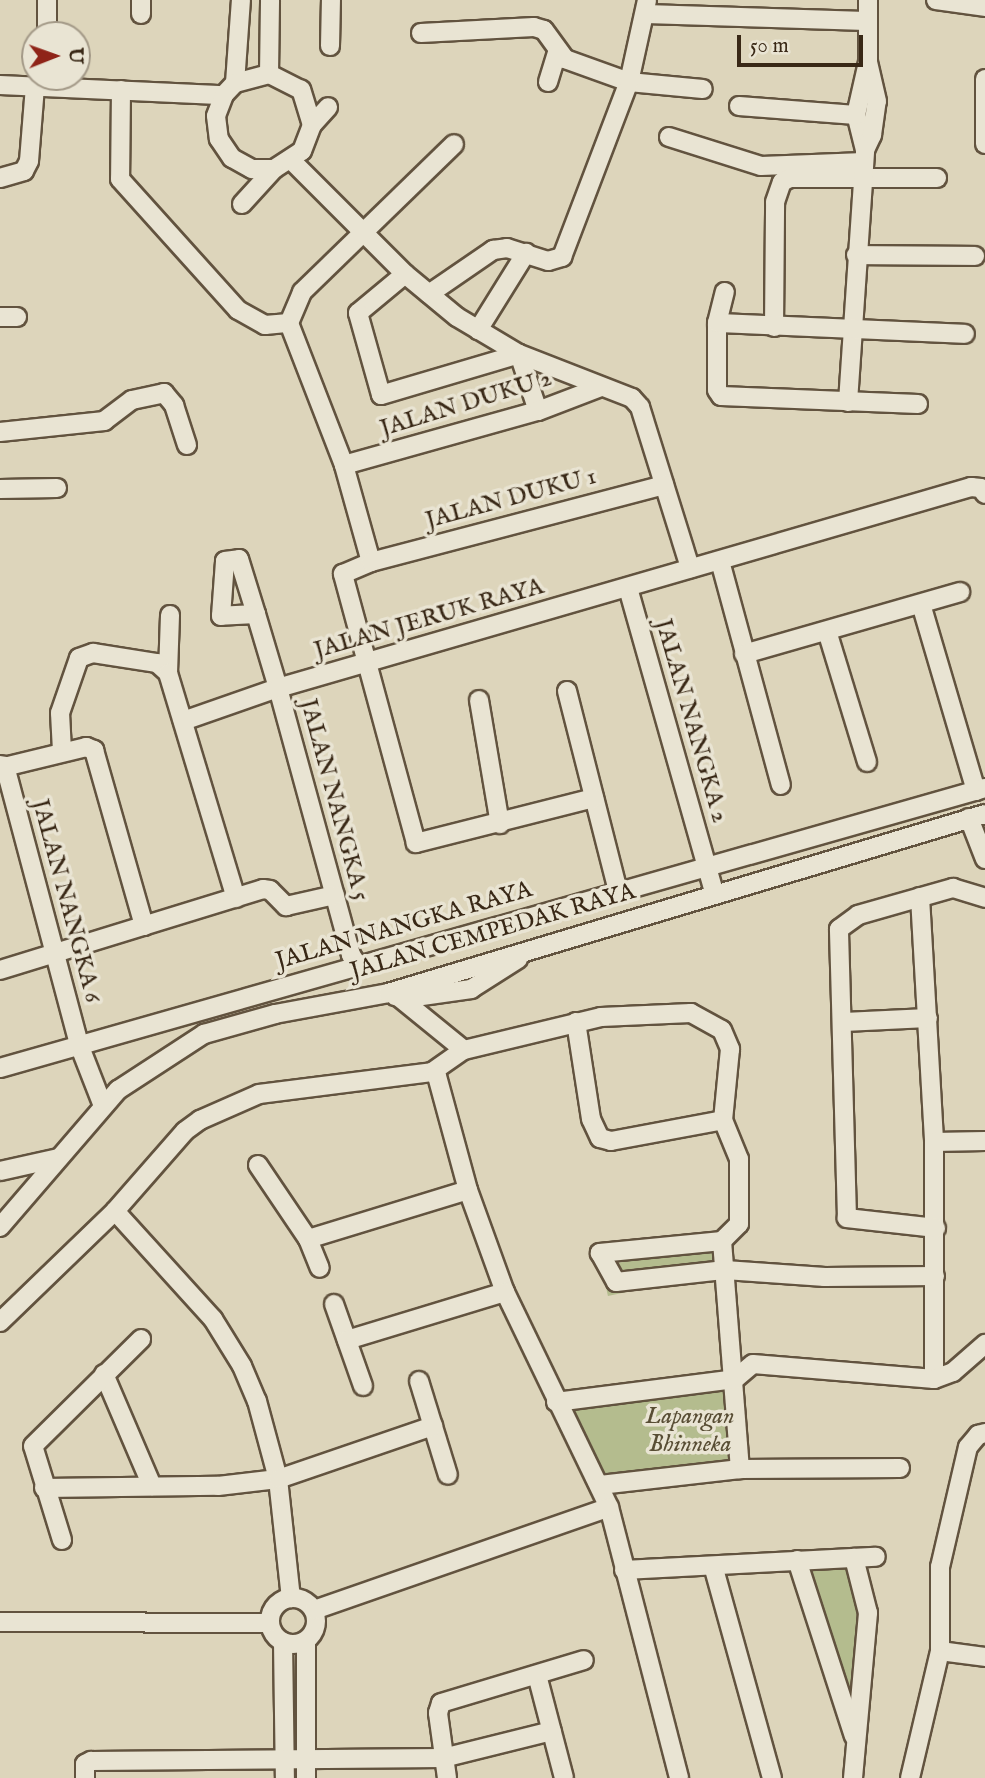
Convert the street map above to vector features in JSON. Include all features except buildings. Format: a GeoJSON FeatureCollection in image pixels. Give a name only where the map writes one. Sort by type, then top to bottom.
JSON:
{"type":"FeatureCollection","features":[{"type":"Feature","properties":{"kind":"street"},"geometry":{"type":"LineString","coordinates":[[47,0],[47,21]]}},
{"type":"Feature","properties":{"kind":"street"},"geometry":{"type":"LineString","coordinates":[[241,0],[230,89],[216,116],[219,139],[232,158],[252,169],[275,169]]}},
{"type":"Feature","properties":{"kind":"street"},"geometry":{"type":"LineString","coordinates":[[269,74],[270,0]]}},
{"type":"Feature","properties":{"kind":"street"},"geometry":{"type":"LineString","coordinates":[[330,46],[331,0]]}},
{"type":"Feature","properties":{"kind":"street"},"geometry":{"type":"LineString","coordinates":[[848,402],[864,164],[877,101],[868,62],[868,0]]}},
{"type":"Feature","properties":{"kind":"street"},"geometry":{"type":"LineString","coordinates":[[936,0],[985,6]]}},
{"type":"Feature","properties":{"kind":"street"},"geometry":{"type":"LineString","coordinates":[[429,294],[493,250],[526,253],[556,262],[586,202],[629,82],[646,7],[866,21]]}},
{"type":"Feature","properties":{"kind":"street"},"geometry":{"type":"LineString","coordinates":[[421,33],[534,27],[544,30],[557,52],[629,82],[703,89]]}},
{"type":"Feature","properties":{"kind":"street"},"geometry":{"type":"LineString","coordinates":[[548,82],[557,52]]}},
{"type":"Feature","properties":{"kind":"street"},"geometry":{"type":"LineString","coordinates":[[864,164],[856,115],[868,62]]}},
{"type":"Feature","properties":{"kind":"street"},"geometry":{"type":"LineString","coordinates":[[91,88],[230,89],[269,74],[301,90],[312,125]]}},
{"type":"Feature","properties":{"kind":"street"},"geometry":{"type":"LineString","coordinates":[[985,79],[985,144]]}},
{"type":"Feature","properties":{"kind":"street"},"geometry":{"type":"LineString","coordinates":[[0,85],[21,84]]}},
{"type":"Feature","properties":{"kind":"street"},"geometry":{"type":"LineString","coordinates":[[121,90],[120,179],[238,310],[265,325],[289,323]]}},
{"type":"Feature","properties":{"kind":"street"},"geometry":{"type":"LineString","coordinates":[[0,178],[23,171],[29,161],[41,91]]}},
{"type":"Feature","properties":{"kind":"street"},"geometry":{"type":"LineString","coordinates":[[739,106],[856,115]]}},
{"type":"Feature","properties":{"kind":"street"},"geometry":{"type":"LineString","coordinates":[[242,204],[275,169],[292,161],[302,151],[312,125],[328,107]]}},
{"type":"Feature","properties":{"kind":"street"},"geometry":{"type":"LineString","coordinates":[[669,137],[761,166],[864,164],[937,178]]}},
{"type":"Feature","properties":{"kind":"street"},"geometry":{"type":"LineString","coordinates":[[371,562],[344,465],[289,323],[302,292],[454,144]]}},
{"type":"Feature","properties":{"kind":"street"},"geometry":{"type":"LineString","coordinates":[[292,161],[359,234],[429,294],[478,330],[519,354],[632,398],[639,407],[690,568]]}},
{"type":"Feature","properties":{"kind":"street"},"geometry":{"type":"LineString","coordinates":[[774,327],[777,191],[790,178],[864,164]]}},
{"type":"Feature","properties":{"kind":"street"},"geometry":{"type":"LineString","coordinates":[[478,330],[526,253]]}},
{"type":"Feature","properties":{"kind":"street"},"geometry":{"type":"LineString","coordinates":[[856,255],[975,256]]}},
{"type":"Feature","properties":{"kind":"street"},"geometry":{"type":"LineString","coordinates":[[405,274],[358,313],[381,395],[519,354]]}},
{"type":"Feature","properties":{"kind":"street"},"geometry":{"type":"LineString","coordinates":[[725,292],[717,323],[717,390],[721,396],[918,404]]}},
{"type":"Feature","properties":{"kind":"street"},"geometry":{"type":"LineString","coordinates":[[717,323],[852,332],[965,334]]}},
{"type":"Feature","properties":{"kind":"street"},"geometry":{"type":"LineString","coordinates":[[519,354],[538,411]]}},
{"type":"Feature","properties":{"kind":"street","name":"JALAN DUKU 2"},"geometry":{"type":"LineString","coordinates":[[344,465],[538,411],[601,387]]}},
{"type":"Feature","properties":{"kind":"street"},"geometry":{"type":"LineString","coordinates":[[0,432],[104,421],[132,400],[163,393],[174,405],[187,445]]}},
{"type":"Feature","properties":{"kind":"street","name":"JALAN DUKU 1"},"geometry":{"type":"LineString","coordinates":[[369,662],[342,578],[345,571],[664,485]]}},
{"type":"Feature","properties":{"kind":"street"},"geometry":{"type":"LineString","coordinates":[[0,489],[57,488]]}},
{"type":"Feature","properties":{"kind":"street","name":"JALAN JERUK RAYA"},"geometry":{"type":"LineString","coordinates":[[183,721],[278,688],[690,568],[983,491]]}},
{"type":"Feature","properties":{"kind":"street"},"geometry":{"type":"LineString","coordinates":[[720,561],[781,785]]}},
{"type":"Feature","properties":{"kind":"street","name":"JALAN NANGKA 2"},"geometry":{"type":"LineString","coordinates":[[628,588],[713,892]]}},
{"type":"Feature","properties":{"kind":"street"},"geometry":{"type":"LineString","coordinates":[[744,654],[960,592]]}},
{"type":"Feature","properties":{"kind":"street"},"geometry":{"type":"LineString","coordinates":[[921,604],[980,789]]}},
{"type":"Feature","properties":{"kind":"street","name":"JALAN NANGKA 5"},"geometry":{"type":"LineString","coordinates":[[256,614],[357,964]]}},
{"type":"Feature","properties":{"kind":"street"},"geometry":{"type":"LineString","coordinates":[[170,615],[167,673],[236,898]]}},
{"type":"Feature","properties":{"kind":"street"},"geometry":{"type":"LineString","coordinates":[[827,631],[867,762]]}},
{"type":"Feature","properties":{"kind":"street"},"geometry":{"type":"LineString","coordinates":[[62,751],[60,713],[79,659],[93,653],[146,658],[167,673]]}},
{"type":"Feature","properties":{"kind":"street"},"geometry":{"type":"LineString","coordinates":[[369,662],[416,843],[594,799]]}},
{"type":"Feature","properties":{"kind":"street"},"geometry":{"type":"LineString","coordinates":[[567,691],[618,891]]}},
{"type":"Feature","properties":{"kind":"street"},"geometry":{"type":"LineString","coordinates":[[479,700],[500,824]]}},
{"type":"Feature","properties":{"kind":"street"},"geometry":{"type":"LineString","coordinates":[[2,766],[62,751],[86,747],[94,750],[144,926]]}},
{"type":"Feature","properties":{"kind":"street","name":"JALAN NANGKA 6"},"geometry":{"type":"LineString","coordinates":[[2,766],[56,953],[80,1048],[103,1106]]}},
{"type":"Feature","properties":{"kind":"street","name":"JALAN NANGKA RAYA"},"geometry":{"type":"LineString","coordinates":[[0,1068],[80,1048],[357,964],[980,789]]}},
{"type":"Feature","properties":{"kind":"street"},"geometry":{"type":"LineString","coordinates":[[977,816],[985,859]]}},
{"type":"Feature","properties":{"kind":"street","name":"JALAN CEMPEDAK RAYA"},"geometry":{"type":"LineString","coordinates":[[0,1227],[103,1106],[134,1077],[178,1047],[204,1034],[275,1014],[394,995],[713,892],[977,816]]}},
{"type":"Feature","properties":{"kind":"street"},"geometry":{"type":"LineString","coordinates":[[936,1228],[847,1218],[844,1022],[839,929],[858,915],[953,888],[985,898]]}},
{"type":"Feature","properties":{"kind":"street"},"geometry":{"type":"LineString","coordinates":[[0,970],[270,890],[286,906],[335,895]]}},
{"type":"Feature","properties":{"kind":"street"},"geometry":{"type":"LineString","coordinates":[[920,897],[934,1142],[934,1379]]}},
{"type":"Feature","properties":{"kind":"street"},"geometry":{"type":"LineString","coordinates":[[267,990],[275,1014]]}},
{"type":"Feature","properties":{"kind":"street"},"geometry":{"type":"LineString","coordinates":[[394,995],[464,1050]]}},
{"type":"Feature","properties":{"kind":"street"},"geometry":{"type":"LineString","coordinates":[[0,1322],[115,1211],[185,1131],[236,1102],[259,1094],[432,1073],[464,1050],[576,1022],[691,1013],[722,1030],[730,1049],[723,1120],[739,1159],[738,1224],[722,1241],[600,1253],[616,1282],[725,1270],[825,1277],[935,1276]]}},
{"type":"Feature","properties":{"kind":"street"},"geometry":{"type":"LineString","coordinates":[[844,1022],[928,1018]]}},
{"type":"Feature","properties":{"kind":"street"},"geometry":{"type":"LineString","coordinates":[[576,1022],[591,1119],[600,1138],[611,1141],[723,1120]]}},
{"type":"Feature","properties":{"kind":"street"},"geometry":{"type":"LineString","coordinates":[[432,1073],[437,1076],[468,1190],[505,1292],[556,1402],[600,1485],[608,1507],[679,1778]]}},
{"type":"Feature","properties":{"kind":"street"},"geometry":{"type":"LineString","coordinates":[[934,1142],[985,1141]]}},
{"type":"Feature","properties":{"kind":"street"},"geometry":{"type":"LineString","coordinates":[[0,1171],[58,1158]]}},
{"type":"Feature","properties":{"kind":"street"},"geometry":{"type":"LineString","coordinates":[[258,1165],[308,1239],[320,1268]]}},
{"type":"Feature","properties":{"kind":"street"},"geometry":{"type":"LineString","coordinates":[[308,1239],[468,1190]]}},
{"type":"Feature","properties":{"kind":"street"},"geometry":{"type":"LineString","coordinates":[[115,1211],[187,1289],[229,1343],[257,1401],[278,1479],[291,1598]]}},
{"type":"Feature","properties":{"kind":"street"},"geometry":{"type":"LineString","coordinates":[[722,1241],[740,1469]]}},
{"type":"Feature","properties":{"kind":"street"},"geometry":{"type":"LineString","coordinates":[[347,1340],[505,1292]]}},
{"type":"Feature","properties":{"kind":"street"},"geometry":{"type":"LineString","coordinates":[[334,1304],[363,1386]]}},
{"type":"Feature","properties":{"kind":"street"},"geometry":{"type":"LineString","coordinates":[[62,1540],[33,1446],[141,1339]]}},
{"type":"Feature","properties":{"kind":"street"},"geometry":{"type":"LineString","coordinates":[[556,1402],[735,1379],[753,1364],[934,1379],[953,1372],[985,1345]]}},
{"type":"Feature","properties":{"kind":"street"},"geometry":{"type":"LineString","coordinates":[[104,1374],[152,1486]]}},
{"type":"Feature","properties":{"kind":"street"},"geometry":{"type":"LineString","coordinates":[[419,1381],[448,1475]]}},
{"type":"Feature","properties":{"kind":"street"},"geometry":{"type":"LineString","coordinates":[[44,1488],[152,1486],[278,1479],[433,1426]]}},
{"type":"Feature","properties":{"kind":"street"},"geometry":{"type":"LineString","coordinates":[[910,1778],[940,1651],[940,1567],[968,1447],[978,1435],[985,1433]]}},
{"type":"Feature","properties":{"kind":"street"},"geometry":{"type":"LineString","coordinates":[[600,1485],[740,1469],[900,1468]]}},
{"type":"Feature","properties":{"kind":"street"},"geometry":{"type":"LineString","coordinates":[[314,1610],[608,1507]]}},
{"type":"Feature","properties":{"kind":"street"},"geometry":{"type":"LineString","coordinates":[[624,1570],[714,1569],[797,1560],[876,1557]]}},
{"type":"Feature","properties":{"kind":"street"},"geometry":{"type":"LineString","coordinates":[[853,1778],[868,1613],[854,1558]]}},
{"type":"Feature","properties":{"kind":"street"},"geometry":{"type":"LineString","coordinates":[[797,1560],[857,1745]]}},
{"type":"Feature","properties":{"kind":"street"},"geometry":{"type":"LineString","coordinates":[[714,1569],[772,1778]]}},
{"type":"Feature","properties":{"kind":"street"},"geometry":{"type":"LineString","coordinates":[[270,1623],[280,1602],[291,1598],[304,1601],[314,1610],[314,1632],[306,1641],[306,1778]]}},
{"type":"Feature","properties":{"kind":"street"},"geometry":{"type":"LineString","coordinates":[[0,1622],[270,1623]]}},
{"type":"Feature","properties":{"kind":"street"},"geometry":{"type":"LineString","coordinates":[[270,1623],[283,1642],[285,1769]]}},
{"type":"Feature","properties":{"kind":"street"},"geometry":{"type":"LineString","coordinates":[[283,1642],[306,1641]]}},
{"type":"Feature","properties":{"kind":"street"},"geometry":{"type":"LineString","coordinates":[[940,1651],[985,1657]]}},
{"type":"Feature","properties":{"kind":"street"},"geometry":{"type":"LineString","coordinates":[[447,1778],[438,1707],[441,1703],[584,1660]]}},
{"type":"Feature","properties":{"kind":"street"},"geometry":{"type":"LineString","coordinates":[[537,1675],[564,1778]]}},
{"type":"Feature","properties":{"kind":"street"},"geometry":{"type":"LineString","coordinates":[[85,1778],[85,1764],[91,1761],[285,1769],[306,1760],[443,1758],[552,1731]]}},
{"type":"Feature","properties":{"kind":"green space"},"geometry":{"type":"Polygon","coordinates":[[[722,1241],[728,1270],[608,1296],[602,1267],[722,1241]]]}},
{"type":"Feature","properties":{"kind":"green space","name":"Lapangan Bhinneka"},"geometry":{"type":"Polygon","coordinates":[[[728,1389],[734,1462],[604,1478],[569,1411],[728,1389]]]}},
{"type":"Feature","properties":{"kind":"green space"},"geometry":{"type":"Polygon","coordinates":[[[805,1565],[851,1565],[864,1612],[855,1728],[805,1565]]]}}]}
